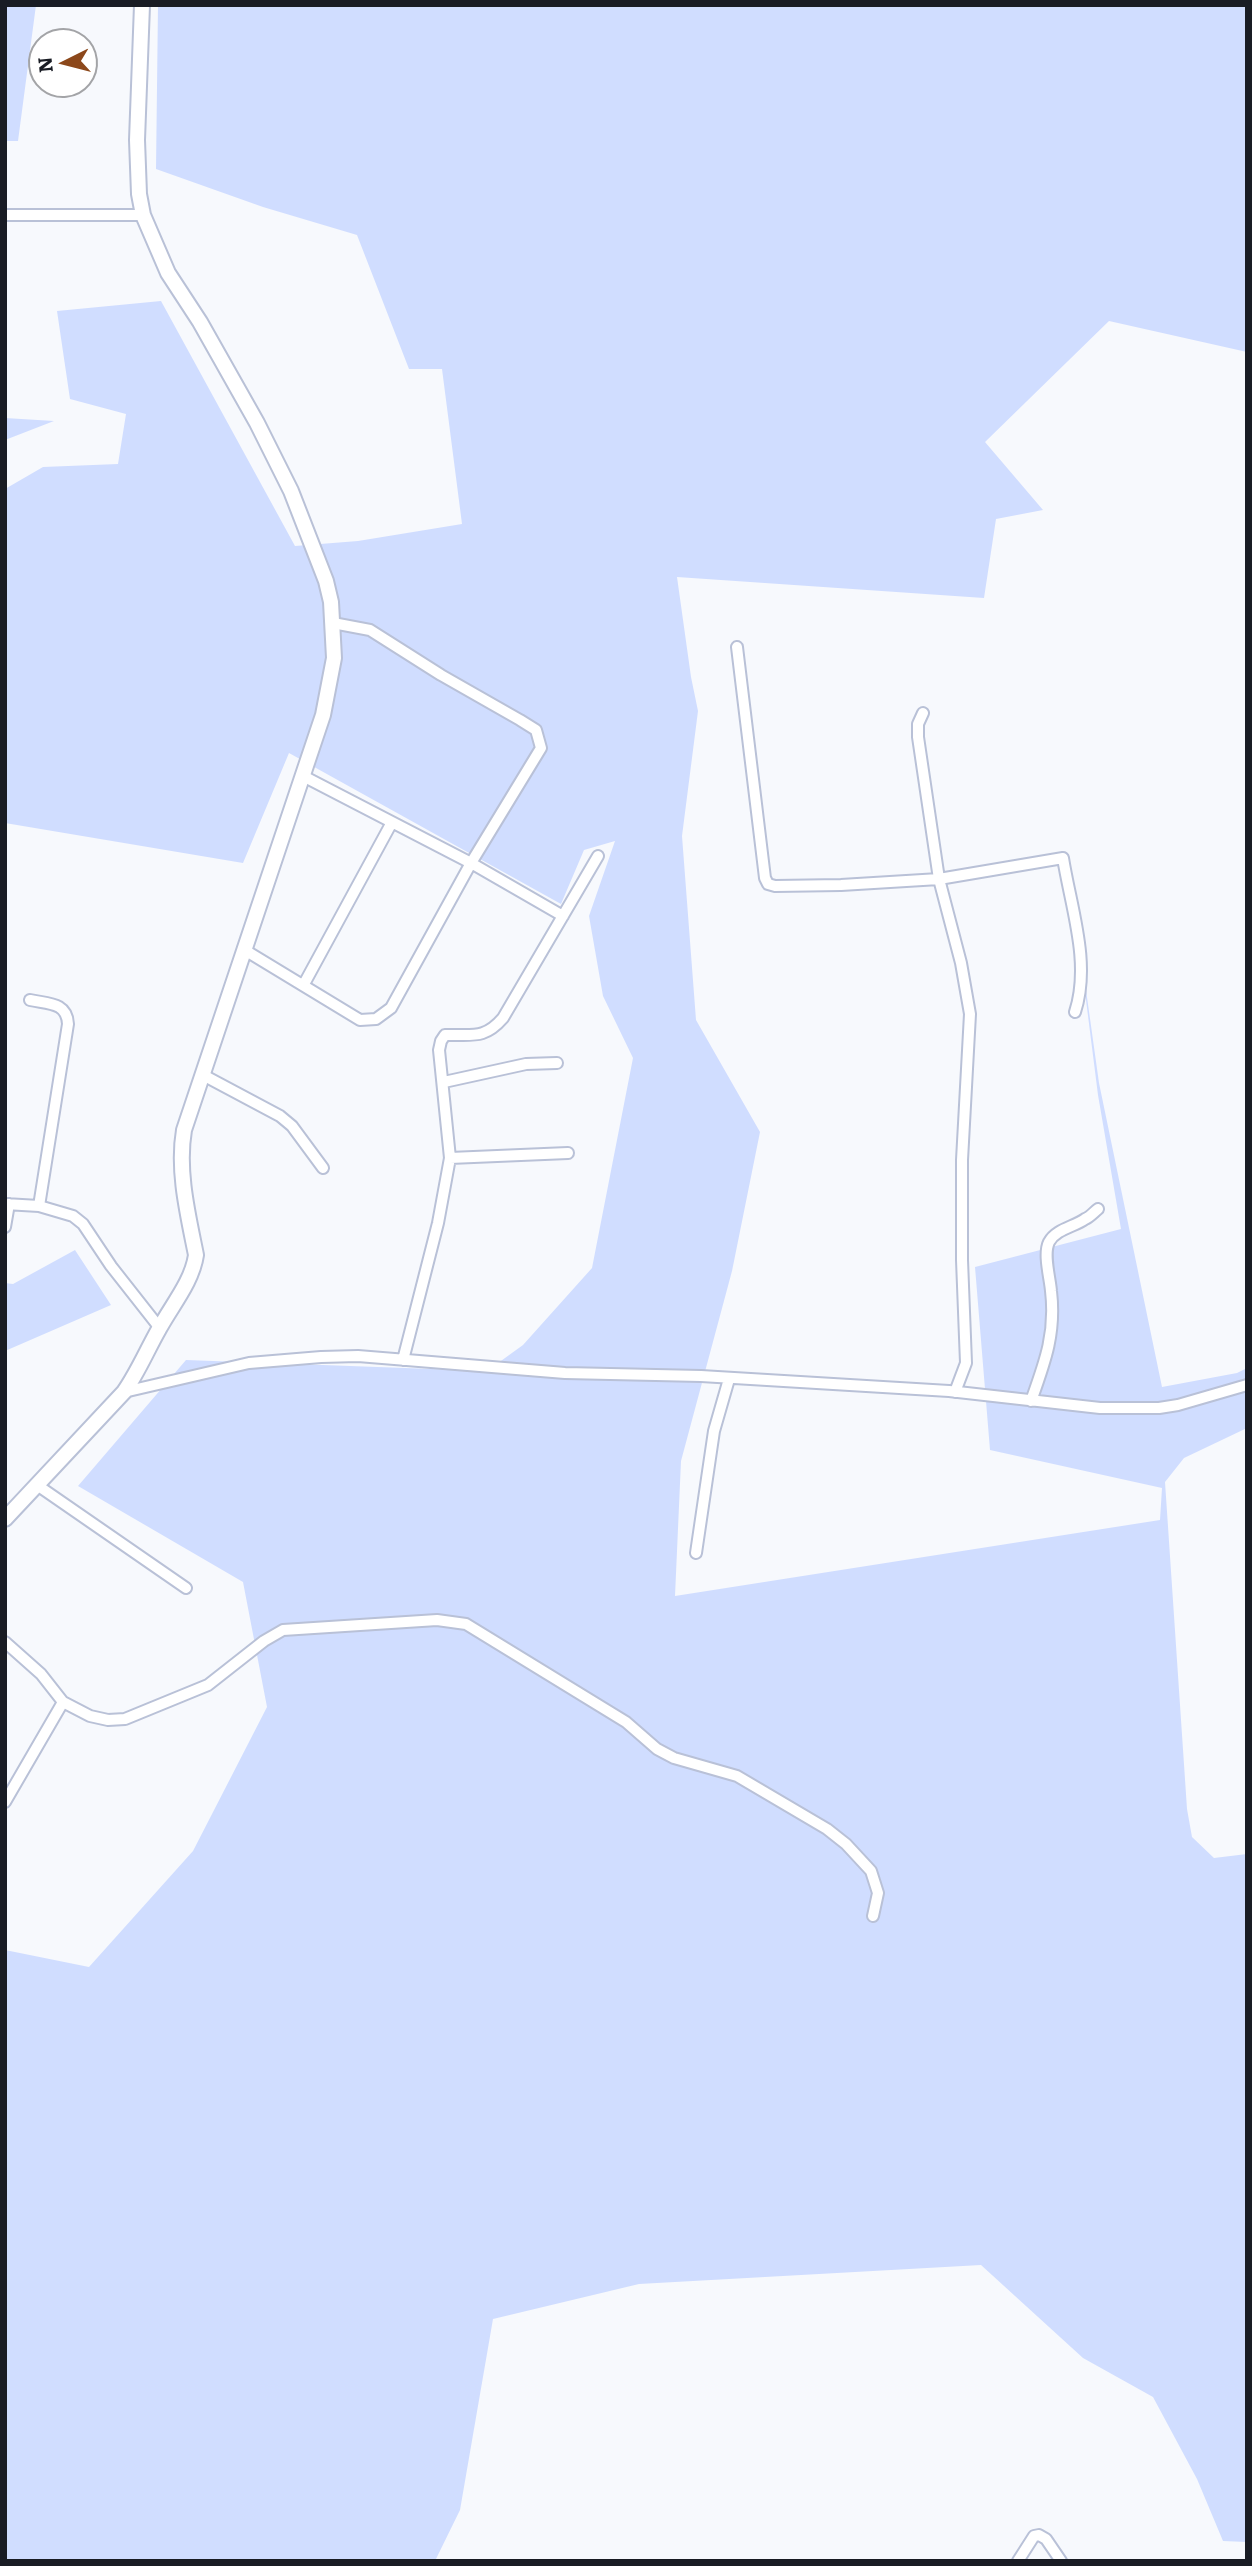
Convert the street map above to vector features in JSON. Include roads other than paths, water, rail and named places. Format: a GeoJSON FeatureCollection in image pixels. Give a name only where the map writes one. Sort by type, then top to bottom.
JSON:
{"type":"FeatureCollection","features":[{"type":"Feature","properties":{"kind":"street"},"geometry":{"type":"LineString","coordinates":[[5,1519],[124,1392],[194,1269],[196,1255],[181,1146],[188,1115],[323,715],[334,658],[333,624],[326,581],[291,491],[257,423],[200,322],[168,273],[143,215],[139,194],[137,141],[142,5]]}},
{"type":"Feature","properties":{"kind":"street"},"geometry":{"type":"LineString","coordinates":[[5,215],[143,215]]}},
{"type":"Feature","properties":{"kind":"street"},"geometry":{"type":"LineString","coordinates":[[243,949],[360,1020],[376,1019],[391,1008],[471,863],[541,748],[536,730],[370,630],[333,624]]}},
{"type":"Feature","properties":{"kind":"street"},"geometry":{"type":"LineString","coordinates":[[737,647],[765,878],[768,884],[841,885],[939,879],[1063,858],[1082,967],[1081,994],[1074,1012]]}},
{"type":"Feature","properties":{"kind":"street"},"geometry":{"type":"LineString","coordinates":[[923,713],[918,724],[918,737],[939,879],[961,963],[970,1014],[962,1170],[966,1363],[955,1392]]}},
{"type":"Feature","properties":{"kind":"street"},"geometry":{"type":"LineString","coordinates":[[303,776],[391,824],[471,863],[563,916]]}},
{"type":"Feature","properties":{"kind":"street"},"geometry":{"type":"LineString","coordinates":[[304,984],[391,824]]}},
{"type":"Feature","properties":{"kind":"street"},"geometry":{"type":"LineString","coordinates":[[403,1360],[438,1223],[450,1158],[439,1050],[441,1041],[445,1035],[481,1035],[492,1031],[503,1018],[598,856]]}},
{"type":"Feature","properties":{"kind":"street"},"geometry":{"type":"LineString","coordinates":[[30,1000],[61,1007],[68,1015],[39,1206]]}},
{"type":"Feature","properties":{"kind":"street"},"geometry":{"type":"LineString","coordinates":[[444,1082],[526,1064],[557,1063]]}},
{"type":"Feature","properties":{"kind":"street"},"geometry":{"type":"LineString","coordinates":[[202,1075],[280,1116],[292,1126],[323,1168]]}},
{"type":"Feature","properties":{"kind":"street"},"geometry":{"type":"LineString","coordinates":[[450,1158],[568,1153]]}},
{"type":"Feature","properties":{"kind":"street"},"geometry":{"type":"LineString","coordinates":[[5,1227],[7,1204],[39,1206],[73,1216],[83,1224],[111,1266],[159,1327]]}},
{"type":"Feature","properties":{"kind":"street"},"geometry":{"type":"LineString","coordinates":[[1031,1401],[1048,1354],[1053,1329],[1047,1252],[1049,1241],[1098,1209]]}},
{"type":"Feature","properties":{"kind":"street"},"geometry":{"type":"LineString","coordinates":[[124,1392],[249,1363],[358,1356],[565,1373],[701,1376],[955,1392],[1100,1408],[1159,1408],[1196,1401],[1247,1385]]}},
{"type":"Feature","properties":{"kind":"street"},"geometry":{"type":"LineString","coordinates":[[696,1553],[714,1431],[729,1379]]}},
{"type":"Feature","properties":{"kind":"street"},"geometry":{"type":"LineString","coordinates":[[37,1485],[186,1588]]}},
{"type":"Feature","properties":{"kind":"street"},"geometry":{"type":"LineString","coordinates":[[5,1642],[41,1674],[63,1702],[90,1716],[108,1720],[125,1719],[208,1685],[264,1641],[289,1629],[437,1620],[466,1624],[626,1722],[657,1749],[674,1758],[737,1776],[827,1829],[846,1844],[871,1871],[878,1893],[873,1916]]}},
{"type":"Feature","properties":{"kind":"street"},"geometry":{"type":"LineString","coordinates":[[5,1802],[63,1702]]}},
{"type":"Feature","properties":{"kind":"street"},"geometry":{"type":"LineString","coordinates":[[1018,2561],[1027,2544],[1034,2536],[1040,2535],[1062,2561]]}}]}
